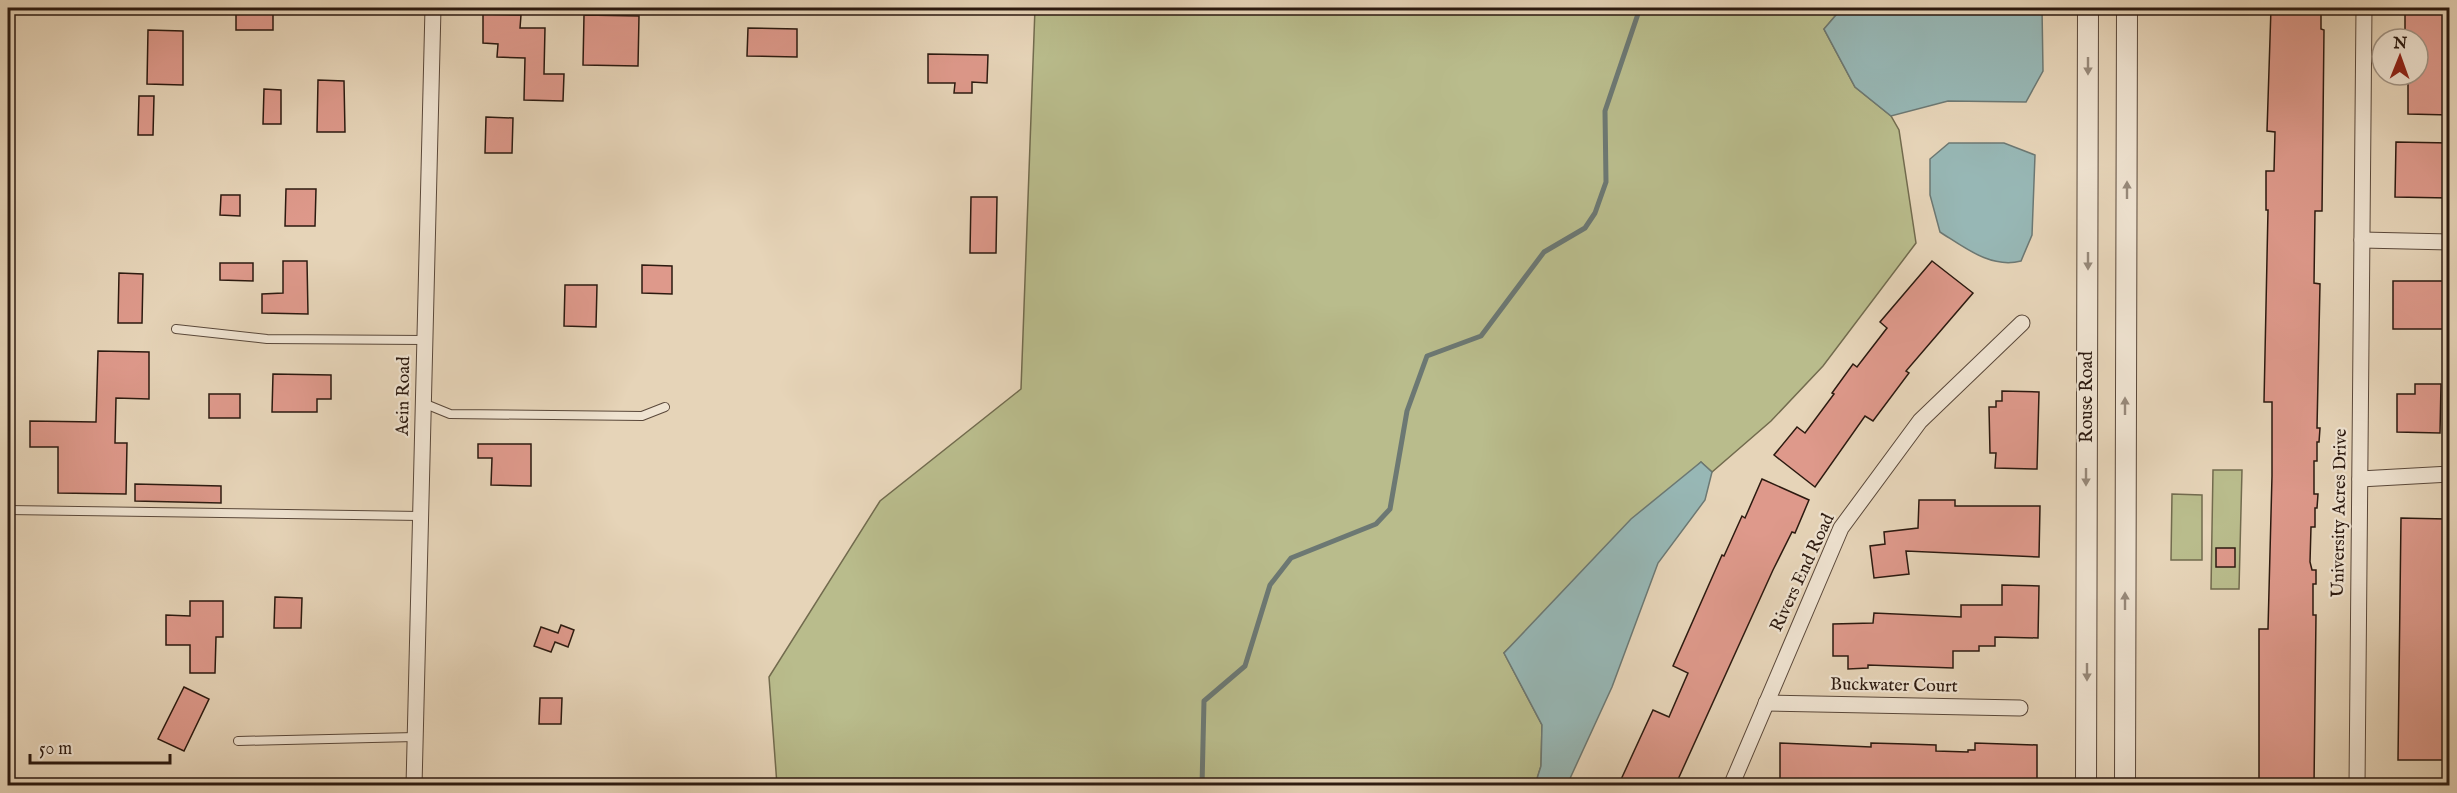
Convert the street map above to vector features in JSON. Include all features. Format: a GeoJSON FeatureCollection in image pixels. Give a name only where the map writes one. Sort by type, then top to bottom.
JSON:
{"type":"FeatureCollection","features":[{"type":"Feature","properties":{"kind":"street","name":"Aein Road"},"geometry":{"type":"LineString","coordinates":[[414,786],[433,8]]}},
{"type":"Feature","properties":{"kind":"street","name":"Rouse Road"},"geometry":{"type":"LineString","coordinates":[[2086,786],[2088,8]]}},
{"type":"Feature","properties":{"kind":"street"},"geometry":{"type":"LineString","coordinates":[[2125,786],[2127,8]]}},
{"type":"Feature","properties":{"kind":"street","name":"University Acres Drive"},"geometry":{"type":"LineString","coordinates":[[2357,786],[2364,8]]}},
{"type":"Feature","properties":{"kind":"street"},"geometry":{"type":"LineString","coordinates":[[2362,240],[2450,242]]}},
{"type":"Feature","properties":{"kind":"street","name":"Rivers End Road"},"geometry":{"type":"LineString","coordinates":[[1731,786],[1841,528],[1920,421],[2022,323]]}},
{"type":"Feature","properties":{"kind":"street"},"geometry":{"type":"LineString","coordinates":[[2360,479],[2450,474]]}},
{"type":"Feature","properties":{"kind":"street","name":"Buckwater Court"},"geometry":{"type":"LineString","coordinates":[[1766,704],[2020,708]]}},
{"type":"Feature","properties":{"kind":"lane"},"geometry":{"type":"LineString","coordinates":[[176,329],[267,339],[425,340]]}},
{"type":"Feature","properties":{"kind":"lane"},"geometry":{"type":"LineString","coordinates":[[423,403],[450,414],[642,416],[665,407]]}},
{"type":"Feature","properties":{"kind":"lane"},"geometry":{"type":"LineString","coordinates":[[8,510],[420,516]]}},
{"type":"Feature","properties":{"kind":"lane"},"geometry":{"type":"LineString","coordinates":[[238,741],[415,736]]}},
{"type":"Feature","properties":{"kind":"green space"},"geometry":{"type":"Polygon","coordinates":[[[1035,8],[1842,8],[1824,29],[1855,87],[1891,116],[1899,130],[1916,243],[1823,366],[1771,421],[1712,472],[1701,462],[1504,653],[1542,725],[1541,766],[1535,785],[777,785],[769,677],[880,501],[1021,389],[1035,8]]]}},
{"type":"Feature","properties":{"kind":"green space"},"geometry":{"type":"Polygon","coordinates":[[[2213,470],[2242,470],[2239,589],[2211,589],[2213,470]]]}},
{"type":"Feature","properties":{"kind":"green space"},"geometry":{"type":"Polygon","coordinates":[[[2172,494],[2202,495],[2202,560],[2171,560],[2172,494]]]}},
{"type":"Feature","properties":{"kind":"water"},"geometry":{"type":"Polygon","coordinates":[[[1842,8],[2042,8],[2043,71],[2026,102],[1948,101],[1891,116],[1855,87],[1824,29],[1842,8]]]}},
{"type":"Feature","properties":{"kind":"water"},"geometry":{"type":"Polygon","coordinates":[[[1949,143],[2004,143],[2035,155],[2032,235],[2021,261],[2010,263],[1989,259],[1968,250],[1940,232],[1930,195],[1930,159],[1949,143]]]}},
{"type":"Feature","properties":{"kind":"water"},"geometry":{"type":"Polygon","coordinates":[[[1701,462],[1712,472],[1705,500],[1658,563],[1612,687],[1567,785],[1535,785],[1541,766],[1542,725],[1504,653],[1631,519],[1701,462]]]}},
{"type":"Feature","properties":{"kind":"building"},"geometry":{"type":"Polygon","coordinates":[[[236,8],[273,8],[273,30],[236,30],[236,8]]]}},
{"type":"Feature","properties":{"kind":"building"},"geometry":{"type":"Polygon","coordinates":[[[2271,8],[2321,8],[2321,29],[2324,30],[2322,211],[2315,211],[2314,283],[2320,284],[2317,428],[2320,428],[2317,461],[2314,461],[2314,494],[2318,494],[2315,527],[2311,527],[2310,562],[2312,570],[2316,570],[2316,584],[2313,584],[2313,615],[2316,615],[2314,786],[2259,786],[2259,629],[2268,629],[2272,476],[2272,402],[2264,402],[2268,210],[2266,210],[2266,171],[2274,171],[2275,132],[2267,131],[2271,8]]]}},
{"type":"Feature","properties":{"kind":"building"},"geometry":{"type":"Polygon","coordinates":[[[2405,8],[2450,8],[2450,115],[2408,114],[2408,87],[2430,87],[2430,27],[2405,27],[2405,8]]]}},
{"type":"Feature","properties":{"kind":"building"},"geometry":{"type":"Polygon","coordinates":[[[483,14],[521,15],[520,28],[545,28],[544,74],[564,74],[563,101],[524,100],[525,58],[497,57],[498,44],[483,43],[483,14]]]}},
{"type":"Feature","properties":{"kind":"building"},"geometry":{"type":"Polygon","coordinates":[[[584,15],[639,16],[638,66],[583,65],[584,15]]]}},
{"type":"Feature","properties":{"kind":"building"},"geometry":{"type":"Polygon","coordinates":[[[748,28],[797,29],[797,57],[747,56],[748,28]]]}},
{"type":"Feature","properties":{"kind":"building"},"geometry":{"type":"Polygon","coordinates":[[[148,30],[183,31],[183,85],[147,84],[148,30]]]}},
{"type":"Feature","properties":{"kind":"building"},"geometry":{"type":"Polygon","coordinates":[[[928,54],[988,55],[987,83],[972,82],[972,93],[954,93],[955,83],[928,83],[928,54]]]}},
{"type":"Feature","properties":{"kind":"building"},"geometry":{"type":"Polygon","coordinates":[[[318,80],[344,81],[345,132],[317,132],[318,80]]]}},
{"type":"Feature","properties":{"kind":"building"},"geometry":{"type":"Polygon","coordinates":[[[264,89],[281,90],[281,124],[263,124],[264,89]]]}},
{"type":"Feature","properties":{"kind":"building"},"geometry":{"type":"Polygon","coordinates":[[[139,96],[154,96],[153,135],[138,135],[139,96]]]}},
{"type":"Feature","properties":{"kind":"building"},"geometry":{"type":"Polygon","coordinates":[[[486,117],[513,118],[512,153],[485,153],[486,117]]]}},
{"type":"Feature","properties":{"kind":"building"},"geometry":{"type":"Polygon","coordinates":[[[2396,142],[2450,143],[2449,198],[2395,197],[2396,142]]]}},
{"type":"Feature","properties":{"kind":"building"},"geometry":{"type":"Polygon","coordinates":[[[286,189],[316,189],[315,226],[285,226],[286,189]]]}},
{"type":"Feature","properties":{"kind":"building"},"geometry":{"type":"Polygon","coordinates":[[[221,195],[240,195],[240,216],[220,215],[221,195]]]}},
{"type":"Feature","properties":{"kind":"building"},"geometry":{"type":"Polygon","coordinates":[[[971,197],[997,197],[996,253],[970,253],[971,197]]]}},
{"type":"Feature","properties":{"kind":"building"},"geometry":{"type":"Polygon","coordinates":[[[283,261],[307,261],[308,314],[262,313],[262,294],[283,293],[283,261]]]}},
{"type":"Feature","properties":{"kind":"building"},"geometry":{"type":"Polygon","coordinates":[[[1932,261],[1973,293],[1906,371],[1909,373],[1873,421],[1865,416],[1815,487],[1774,455],[1797,427],[1805,433],[1853,364],[1857,367],[1887,328],[1880,322],[1932,261]]]}},
{"type":"Feature","properties":{"kind":"building"},"geometry":{"type":"Polygon","coordinates":[[[220,263],[253,263],[253,281],[220,280],[220,263]]]}},
{"type":"Feature","properties":{"kind":"building"},"geometry":{"type":"Polygon","coordinates":[[[642,265],[672,266],[672,294],[642,293],[642,265]]]}},
{"type":"Feature","properties":{"kind":"building"},"geometry":{"type":"Polygon","coordinates":[[[119,273],[143,274],[142,323],[118,323],[119,273]]]}},
{"type":"Feature","properties":{"kind":"building"},"geometry":{"type":"Polygon","coordinates":[[[2393,281],[2446,281],[2446,329],[2393,329],[2393,281]]]}},
{"type":"Feature","properties":{"kind":"building"},"geometry":{"type":"Polygon","coordinates":[[[565,285],[597,285],[596,327],[564,326],[565,285]]]}},
{"type":"Feature","properties":{"kind":"building"},"geometry":{"type":"Polygon","coordinates":[[[98,351],[149,352],[149,399],[116,398],[115,443],[127,443],[126,494],[58,493],[58,447],[30,447],[30,421],[96,422],[98,351]]]}},
{"type":"Feature","properties":{"kind":"building"},"geometry":{"type":"Polygon","coordinates":[[[273,374],[331,375],[331,399],[317,399],[317,412],[272,412],[273,374]]]}},
{"type":"Feature","properties":{"kind":"building"},"geometry":{"type":"Polygon","coordinates":[[[2415,384],[2441,384],[2440,433],[2397,432],[2397,394],[2415,394],[2415,384]]]}},
{"type":"Feature","properties":{"kind":"building"},"geometry":{"type":"Polygon","coordinates":[[[2002,391],[2039,392],[2037,469],[1995,468],[1996,453],[1990,453],[1989,407],[1996,407],[1996,401],[2002,401],[2002,391]]]}},
{"type":"Feature","properties":{"kind":"building"},"geometry":{"type":"Polygon","coordinates":[[[209,394],[240,394],[240,418],[209,418],[209,394]]]}},
{"type":"Feature","properties":{"kind":"building"},"geometry":{"type":"Polygon","coordinates":[[[478,444],[531,444],[531,486],[491,485],[492,458],[478,458],[478,444]]]}},
{"type":"Feature","properties":{"kind":"building"},"geometry":{"type":"Polygon","coordinates":[[[1762,479],[1809,500],[1795,533],[1792,532],[1773,570],[1675,786],[1618,786],[1653,710],[1669,717],[1688,673],[1673,666],[1722,555],[1724,556],[1742,516],[1745,518],[1762,479]]]}},
{"type":"Feature","properties":{"kind":"building"},"geometry":{"type":"Polygon","coordinates":[[[135,484],[221,486],[221,503],[135,501],[135,484]]]}},
{"type":"Feature","properties":{"kind":"building"},"geometry":{"type":"Polygon","coordinates":[[[1919,500],[1955,500],[1955,506],[2040,506],[2039,557],[1906,551],[1909,574],[1874,578],[1870,546],[1885,544],[1884,532],[1918,528],[1919,500]]]}},
{"type":"Feature","properties":{"kind":"building"},"geometry":{"type":"Polygon","coordinates":[[[2401,518],[2446,519],[2446,530],[2450,530],[2450,554],[2445,554],[2445,582],[2450,582],[2450,635],[2445,635],[2444,712],[2450,712],[2450,760],[2398,760],[2401,518]]]}},
{"type":"Feature","properties":{"kind":"building"},"geometry":{"type":"Polygon","coordinates":[[[2216,548],[2235,548],[2235,567],[2216,567],[2216,548]]]}},
{"type":"Feature","properties":{"kind":"building"},"geometry":{"type":"Polygon","coordinates":[[[2002,585],[2039,586],[2038,638],[1995,637],[1995,646],[1979,646],[1979,651],[1953,651],[1953,668],[1868,665],[1868,668],[1848,669],[1848,656],[1833,656],[1833,624],[1873,623],[1874,613],[1961,617],[1961,605],[2002,605],[2002,585]]]}},
{"type":"Feature","properties":{"kind":"building"},"geometry":{"type":"Polygon","coordinates":[[[275,597],[302,598],[301,628],[274,628],[275,597]]]}},
{"type":"Feature","properties":{"kind":"building"},"geometry":{"type":"Polygon","coordinates":[[[190,601],[223,601],[223,637],[216,637],[215,673],[190,673],[190,645],[166,645],[166,615],[190,616],[190,601]]]}},
{"type":"Feature","properties":{"kind":"building"},"geometry":{"type":"Polygon","coordinates":[[[561,625],[574,630],[568,647],[555,642],[551,652],[534,646],[541,627],[558,633],[561,625]]]}},
{"type":"Feature","properties":{"kind":"building"},"geometry":{"type":"Polygon","coordinates":[[[184,687],[209,699],[184,751],[158,739],[184,687]]]}},
{"type":"Feature","properties":{"kind":"building"},"geometry":{"type":"Polygon","coordinates":[[[540,698],[562,698],[561,724],[539,724],[540,698]]]}},
{"type":"Feature","properties":{"kind":"building"},"geometry":{"type":"Polygon","coordinates":[[[1780,743],[1871,747],[1871,743],[1936,745],[1936,751],[1968,752],[1968,750],[1975,750],[1975,743],[2037,745],[2037,786],[1780,786],[1780,743]]]}},
{"type":"Feature","properties":{"kind":"waterway"},"geometry":{"type":"LineString","coordinates":[[1202,786],[1204,701],[1245,666],[1270,585],[1291,558],[1376,524],[1390,509],[1407,411],[1427,356],[1481,336],[1544,252],[1585,228],[1595,213],[1606,182],[1605,111],[1640,8]]}}]}
